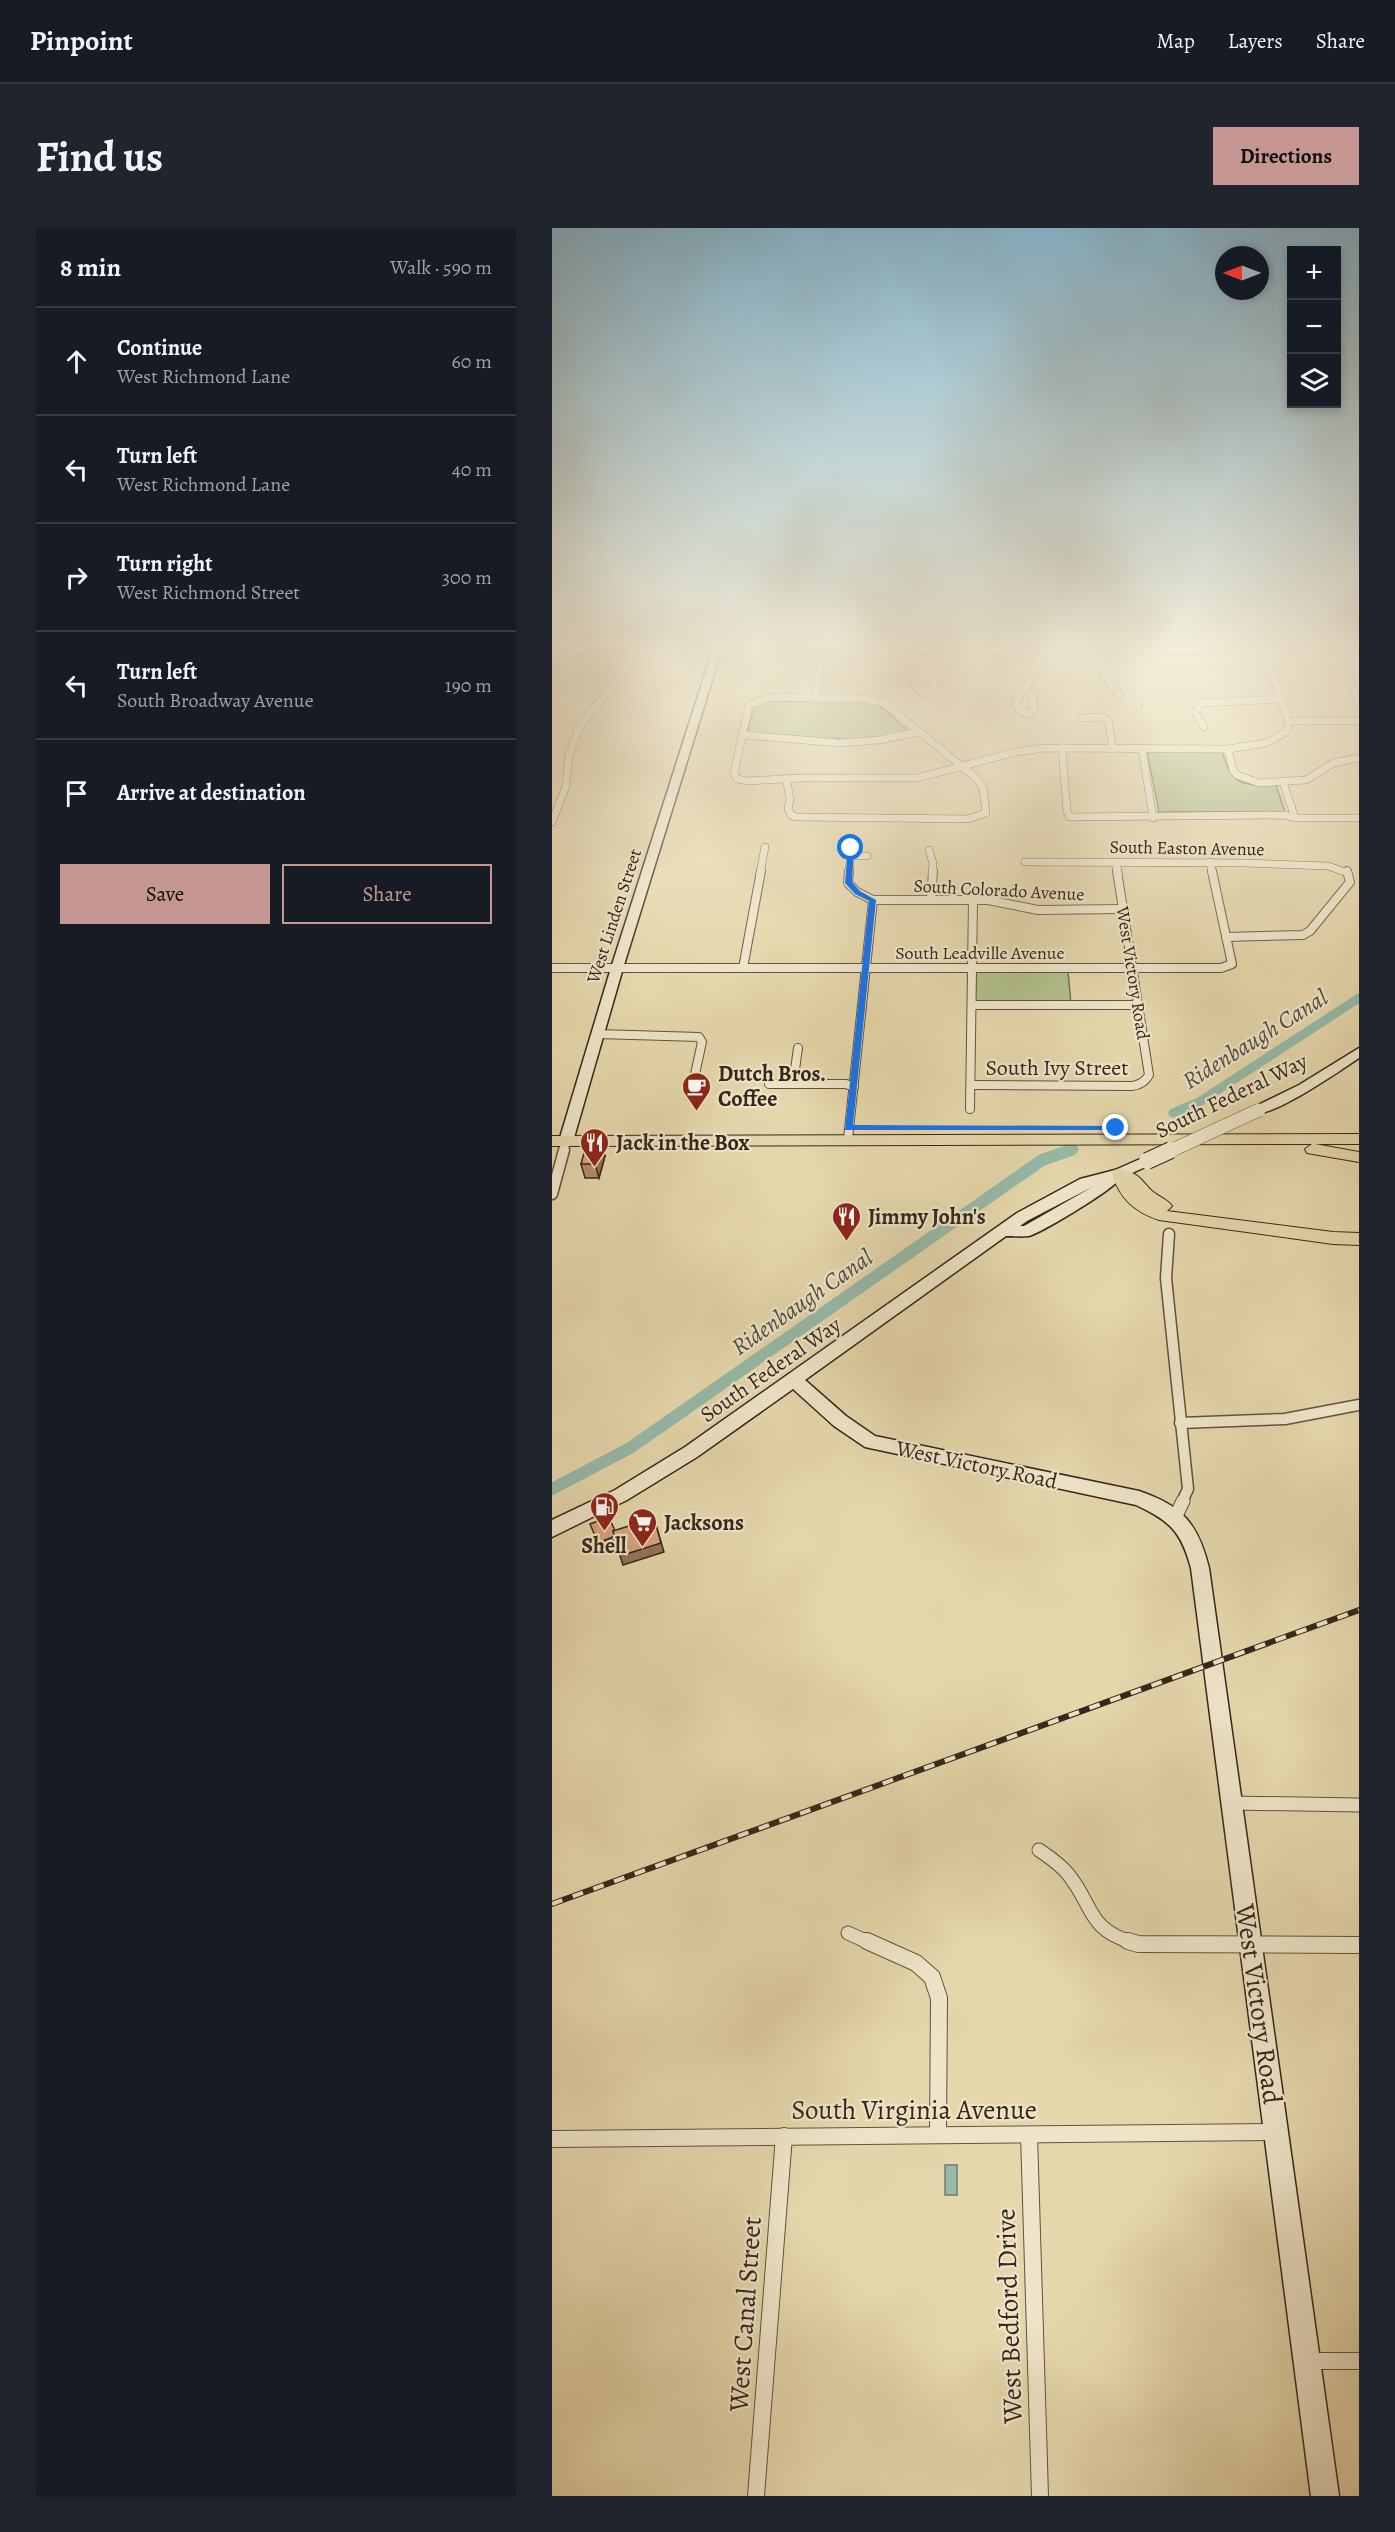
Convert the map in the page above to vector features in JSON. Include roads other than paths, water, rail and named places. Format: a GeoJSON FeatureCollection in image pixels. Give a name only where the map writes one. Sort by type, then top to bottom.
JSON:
{"type":"FeatureCollection","features":[{"type":"Feature","properties":{"kind":"main road"},"geometry":{"type":"LineString","coordinates":[[552,1128],[562,1136],[1359,1128]]}},
{"type":"Feature","properties":{"kind":"main road"},"geometry":{"type":"LineString","coordinates":[[848,1133],[1149,1139],[1359,1139]]}},
{"type":"Feature","properties":{"kind":"main road"},"geometry":{"type":"LineString","coordinates":[[1149,1139],[1319,1149],[1359,1157]]}},
{"type":"Feature","properties":{"kind":"main road"},"geometry":{"type":"LineString","coordinates":[[1120,1174],[1137,1182],[1147,1195],[1169,1208],[1336,1231],[1359,1230]]}},
{"type":"Feature","properties":{"kind":"main road"},"geometry":{"type":"LineString","coordinates":[[1120,1174],[1123,1188],[1130,1196],[1149,1210],[1165,1216],[1333,1238],[1359,1239]]}},
{"type":"Feature","properties":{"kind":"street"},"geometry":{"type":"LineString","coordinates":[[552,822],[566,786],[569,756]]}},
{"type":"Feature","properties":{"kind":"street","name":"West Linden Street"},"geometry":{"type":"LineString","coordinates":[[552,1194],[562,1136],[598,1034],[684,756]]}},
{"type":"Feature","properties":{"kind":"street"},"geometry":{"type":"LineString","coordinates":[[738,756],[734,773],[737,779],[748,781],[786,778],[917,778],[1002,756]]}},
{"type":"Feature","properties":{"kind":"street"},"geometry":{"type":"LineString","coordinates":[[786,778],[790,799],[788,809],[792,816],[968,819],[980,817],[986,813],[983,788],[948,756]]}},
{"type":"Feature","properties":{"kind":"street"},"geometry":{"type":"LineString","coordinates":[[1063,756],[1067,811],[1070,817],[1285,815],[1295,818],[1359,818]]}},
{"type":"Feature","properties":{"kind":"street"},"geometry":{"type":"LineString","coordinates":[[1143,756],[1153,818]]}},
{"type":"Feature","properties":{"kind":"street"},"geometry":{"type":"LineString","coordinates":[[1230,756],[1233,770],[1237,775],[1259,783],[1306,780],[1333,763],[1359,758]]}},
{"type":"Feature","properties":{"kind":"street"},"geometry":{"type":"LineString","coordinates":[[1283,783],[1295,818]]}},
{"type":"Feature","properties":{"kind":"street"},"geometry":{"type":"LineString","coordinates":[[744,968],[765,847]]}},
{"type":"Feature","properties":{"kind":"street"},"geometry":{"type":"LineString","coordinates":[[929,850],[933,863],[931,899]]}},
{"type":"Feature","properties":{"kind":"street"},"geometry":{"type":"LineString","coordinates":[[848,1133],[873,900],[857,892],[848,883],[851,852],[867,856]]}},
{"type":"Feature","properties":{"kind":"street","name":"South Easton Avenue"},"geometry":{"type":"LineString","coordinates":[[1025,862],[1210,862],[1328,866],[1347,871],[1350,882],[1310,931],[1303,935],[1226,937]]}},
{"type":"Feature","properties":{"kind":"street","name":"West Victory Road"},"geometry":{"type":"LineString","coordinates":[[1116,862],[1149,1075],[1144,1083]]}},
{"type":"Feature","properties":{"kind":"street"},"geometry":{"type":"LineString","coordinates":[[1210,862],[1226,937]]}},
{"type":"Feature","properties":{"kind":"street","name":"South Colorado Avenue"},"geometry":{"type":"LineString","coordinates":[[873,900],[988,900],[1038,910],[1123,909]]}},
{"type":"Feature","properties":{"kind":"street"},"geometry":{"type":"LineString","coordinates":[[970,1109],[973,900]]}},
{"type":"Feature","properties":{"kind":"street","name":"South Leadville Avenue"},"geometry":{"type":"LineString","coordinates":[[552,968],[1228,967],[1232,964],[1226,937]]}},
{"type":"Feature","properties":{"kind":"street"},"geometry":{"type":"LineString","coordinates":[[972,1005],[1138,1005]]}},
{"type":"Feature","properties":{"kind":"street"},"geometry":{"type":"LineString","coordinates":[[598,1034],[699,1037],[702,1042],[693,1088]]}},
{"type":"Feature","properties":{"kind":"street"},"geometry":{"type":"LineString","coordinates":[[794,1084],[798,1048]]}},
{"type":"Feature","properties":{"kind":"street","name":"South Federal Way"},"geometry":{"type":"LineString","coordinates":[[552,1529],[621,1494],[691,1452],[1006,1231],[1027,1231],[1095,1192],[1120,1174],[1304,1088],[1359,1052]]}},
{"type":"Feature","properties":{"kind":"street","name":"South Ivy Street"},"geometry":{"type":"LineString","coordinates":[[971,1085],[1132,1086],[1144,1083]]}},
{"type":"Feature","properties":{"kind":"street"},"geometry":{"type":"LineString","coordinates":[[769,1084],[846,1084],[854,1087]]}},
{"type":"Feature","properties":{"kind":"street"},"geometry":{"type":"LineString","coordinates":[[1169,1234],[1166,1278],[1188,1489],[1175,1518]]}},
{"type":"Feature","properties":{"kind":"street","name":"West Victory Road"},"geometry":{"type":"LineString","coordinates":[[794,1380],[840,1421],[871,1442],[1139,1498],[1165,1510],[1175,1518],[1193,1541],[1200,1568],[1325,2496]]}},
{"type":"Feature","properties":{"kind":"street"},"geometry":{"type":"LineString","coordinates":[[1180,1423],[1286,1419],[1359,1405]]}},
{"type":"Feature","properties":{"kind":"street"},"geometry":{"type":"LineString","coordinates":[[1232,1803],[1359,1805]]}},
{"type":"Feature","properties":{"kind":"street"},"geometry":{"type":"LineString","coordinates":[[1039,1850],[1071,1878],[1092,1917],[1104,1932],[1120,1941],[1138,1944],[1359,1945]]}},
{"type":"Feature","properties":{"kind":"street"},"geometry":{"type":"LineString","coordinates":[[848,1932],[916,1964],[932,1977],[939,1998],[938,2134]]}},
{"type":"Feature","properties":{"kind":"street","name":"South Virginia Avenue"},"geometry":{"type":"LineString","coordinates":[[552,2139],[1276,2132]]}},
{"type":"Feature","properties":{"kind":"street","name":"West Bedford Drive"},"geometry":{"type":"LineString","coordinates":[[1029,2135],[1040,2496]]}},
{"type":"Feature","properties":{"kind":"street","name":"West Canal Street"},"geometry":{"type":"LineString","coordinates":[[756,2496],[784,2136]]}},
{"type":"Feature","properties":{"kind":"street"},"geometry":{"type":"LineString","coordinates":[[1307,2361],[1359,2361]]}},
{"type":"Feature","properties":{"kind":"waterway","name":"Ridenbaugh Canal"},"geometry":{"type":"LineString","coordinates":[[1173,1113],[1199,1102],[1359,998]]}},
{"type":"Feature","properties":{"kind":"waterway","name":"Ridenbaugh Canal"},"geometry":{"type":"LineString","coordinates":[[1067,1152],[1074,1149]]}},
{"type":"Feature","properties":{"kind":"waterway","name":"Ridenbaugh Canal"},"geometry":{"type":"LineString","coordinates":[[552,1489],[630,1448],[1042,1160],[1071,1150]]}},
{"type":"Feature","properties":{"kind":"railway"},"geometry":{"type":"LineString","coordinates":[[552,1904],[1359,1610]]}},
{"type":"Feature","properties":{"kind":"place","name":"Dutch Bros. Coffee"},"geometry":{"type":"Point","coordinates":[697,1112]}},
{"type":"Feature","properties":{"kind":"place","name":"Jack in the Box"},"geometry":{"type":"Point","coordinates":[595,1168]}},
{"type":"Feature","properties":{"kind":"place","name":"Jimmy John's"},"geometry":{"type":"Point","coordinates":[847,1242]}},
{"type":"Feature","properties":{"kind":"place","name":"Shell"},"geometry":{"type":"Point","coordinates":[604,1532]}},
{"type":"Feature","properties":{"kind":"place","name":"Jacksons"},"geometry":{"type":"Point","coordinates":[643,1548]}}]}
